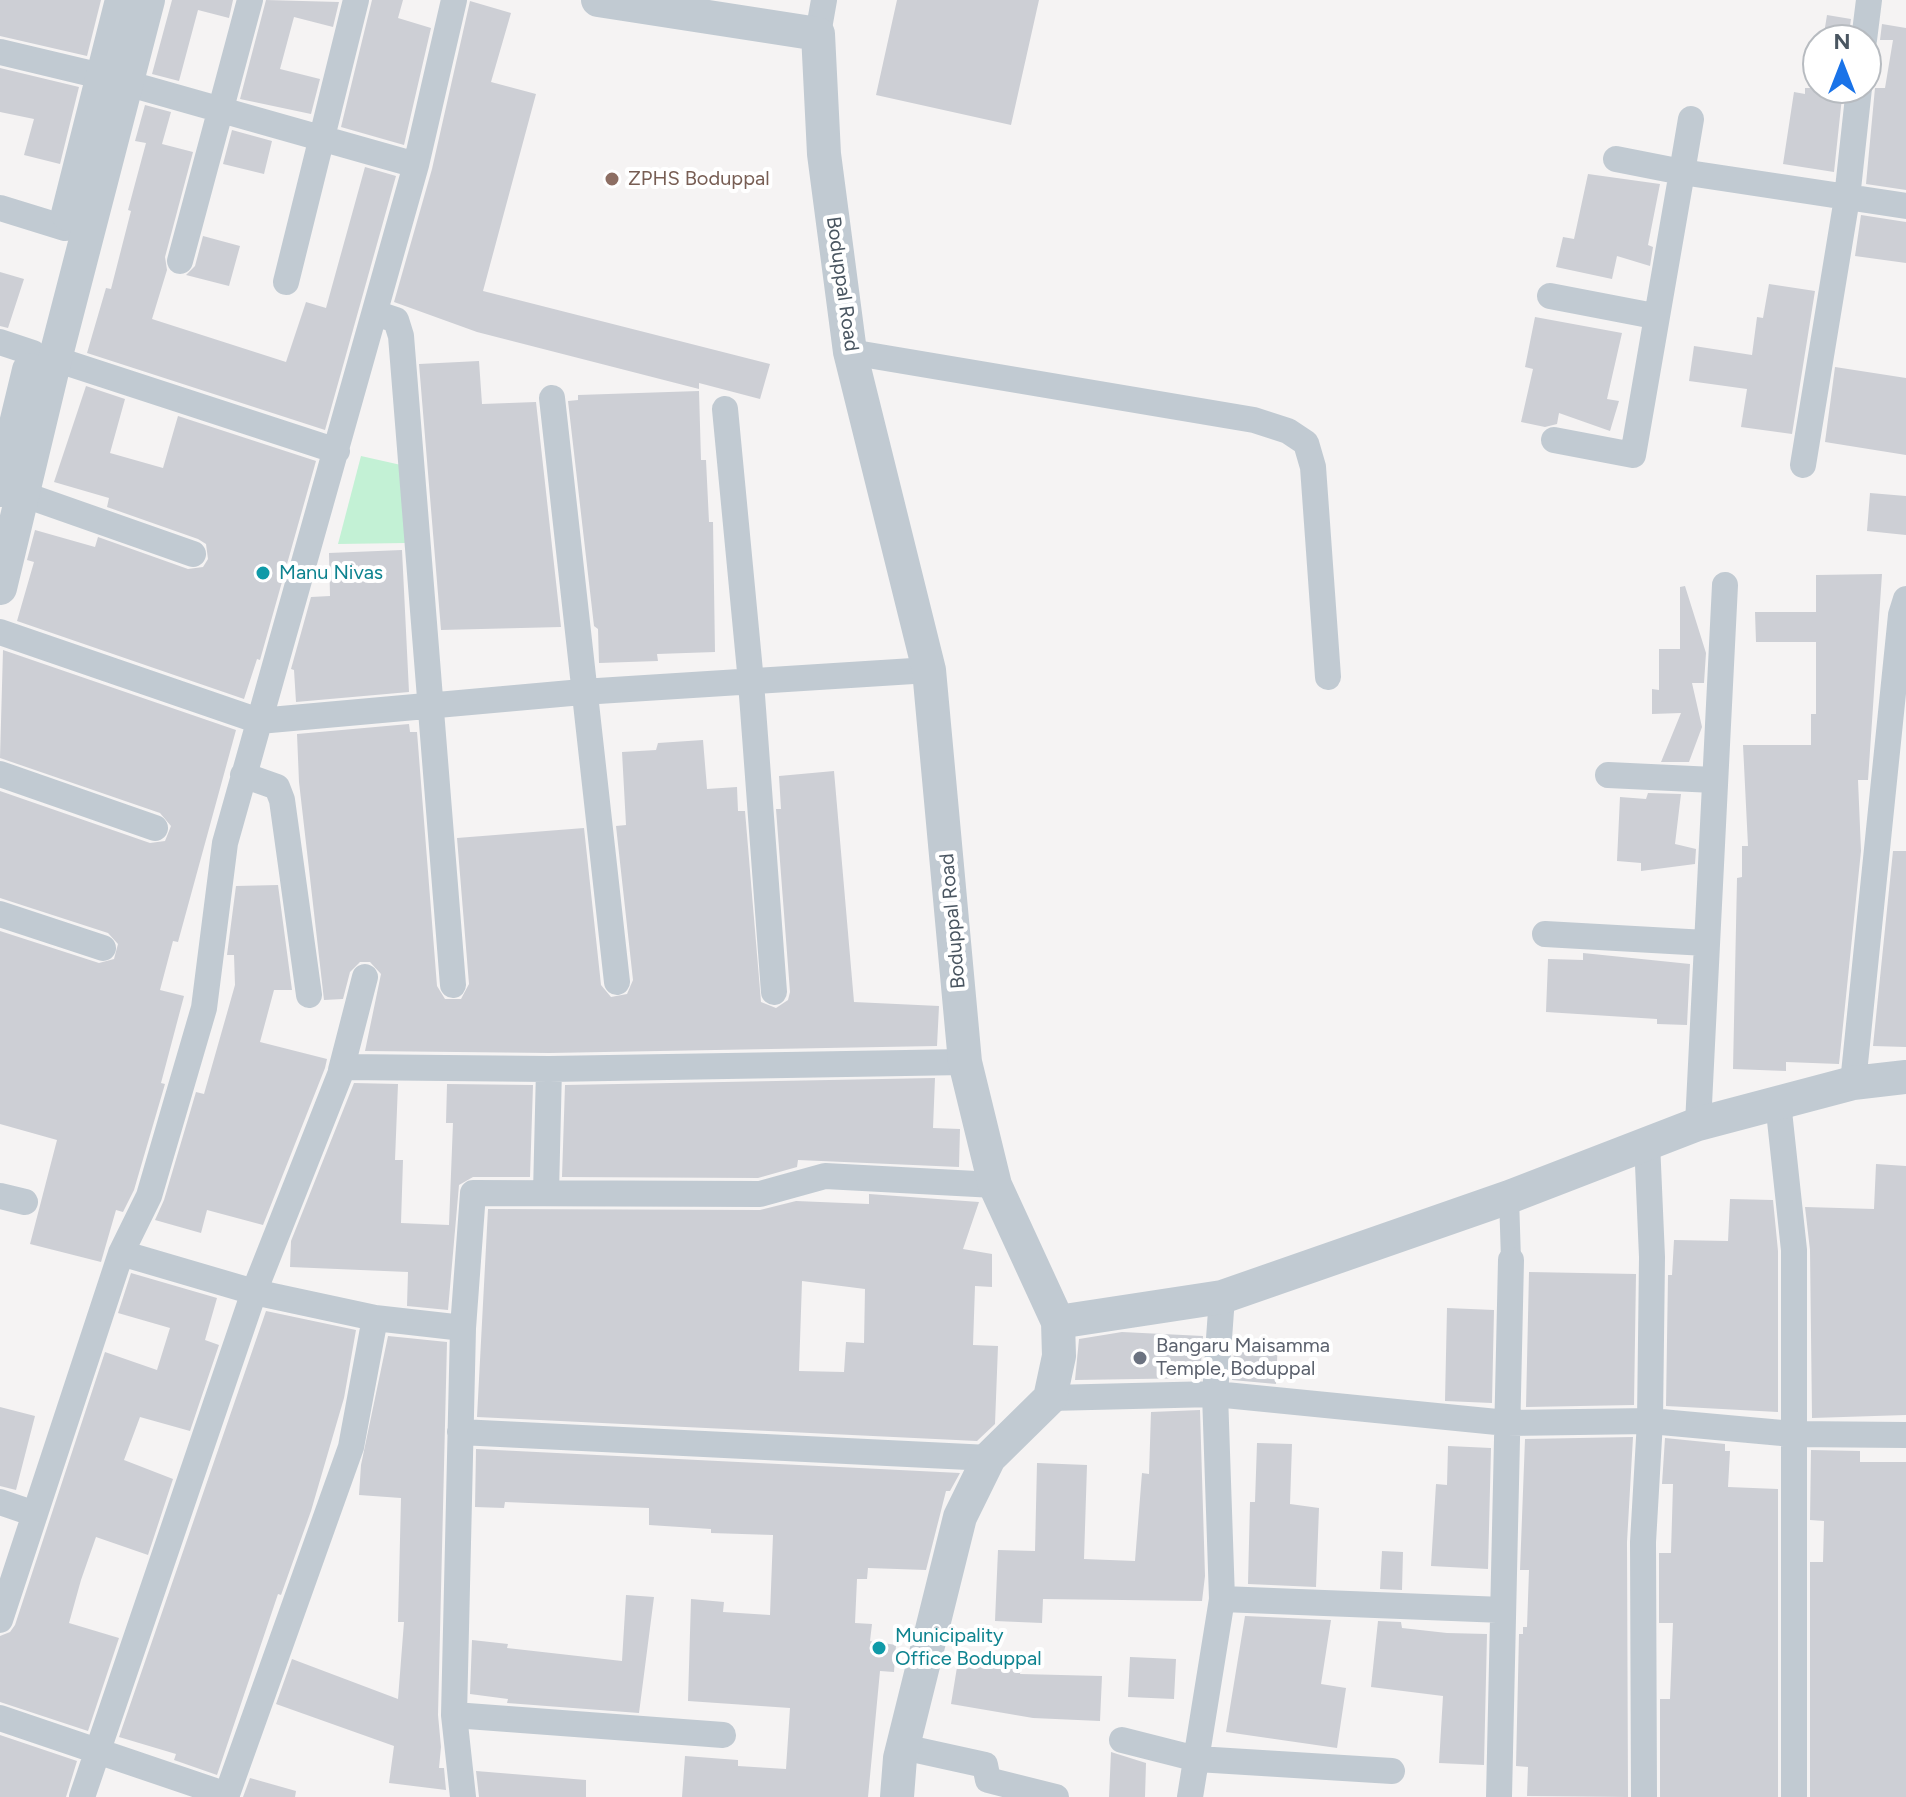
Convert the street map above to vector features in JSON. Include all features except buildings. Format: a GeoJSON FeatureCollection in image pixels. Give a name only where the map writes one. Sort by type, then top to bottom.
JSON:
{"type":"FeatureCollection","features":[{"type":"Feature","properties":{"kind":"street"},"geometry":{"type":"LineString","coordinates":[[0,588],[6,490],[44,356],[113,80],[122,0]]}},
{"type":"Feature","properties":{"kind":"street"},"geometry":{"type":"LineString","coordinates":[[44,356],[65,228],[113,80],[148,0]]}},
{"type":"Feature","properties":{"kind":"street"},"geometry":{"type":"LineString","coordinates":[[180,261],[250,0]]}},
{"type":"Feature","properties":{"kind":"street"},"geometry":{"type":"LineString","coordinates":[[286,282],[356,0]]}},
{"type":"Feature","properties":{"kind":"street"},"geometry":{"type":"LineString","coordinates":[[0,1620],[121,1253],[149,1196],[204,1008],[225,843],[416,165],[454,0]]}},
{"type":"Feature","properties":{"kind":"street"},"geometry":{"type":"LineString","coordinates":[[598,0],[818,34]]}},
{"type":"Feature","properties":{"kind":"street","name":"Boduppal Road"},"geometry":{"type":"LineString","coordinates":[[824,0],[818,34],[824,154],[850,352],[929,670],[965,1062],[995,1185],[1058,1322],[1059,1356],[1050,1398]]}},
{"type":"Feature","properties":{"kind":"street"},"geometry":{"type":"LineString","coordinates":[[1866,24],[1869,0]]}},
{"type":"Feature","properties":{"kind":"street"},"geometry":{"type":"LineString","coordinates":[[0,52],[113,80],[416,165]]}},
{"type":"Feature","properties":{"kind":"street"},"geometry":{"type":"LineString","coordinates":[[1803,465],[1847,198],[1857,104]]}},
{"type":"Feature","properties":{"kind":"street"},"geometry":{"type":"LineString","coordinates":[[1554,440],[1633,455],[1654,316],[1691,119]]}},
{"type":"Feature","properties":{"kind":"street"},"geometry":{"type":"LineString","coordinates":[[1616,159],[1906,206]]}},
{"type":"Feature","properties":{"kind":"street"},"geometry":{"type":"LineString","coordinates":[[0,208],[65,228]]}},
{"type":"Feature","properties":{"kind":"street"},"geometry":{"type":"LineString","coordinates":[[1550,296],[1654,316]]}},
{"type":"Feature","properties":{"kind":"street"},"geometry":{"type":"LineString","coordinates":[[375,313],[396,320],[401,336],[434,705],[453,985]]}},
{"type":"Feature","properties":{"kind":"street"},"geometry":{"type":"LineString","coordinates":[[0,342],[337,451]]}},
{"type":"Feature","properties":{"kind":"street"},"geometry":{"type":"LineString","coordinates":[[850,352],[1254,420],[1288,431],[1306,443],[1313,467],[1328,677]]}},
{"type":"Feature","properties":{"kind":"street"},"geometry":{"type":"LineString","coordinates":[[552,398],[582,692],[617,982]]}},
{"type":"Feature","properties":{"kind":"street"},"geometry":{"type":"LineString","coordinates":[[725,409],[751,682],[774,992]]}},
{"type":"Feature","properties":{"kind":"street"},"geometry":{"type":"LineString","coordinates":[[6,490],[193,554]]}},
{"type":"Feature","properties":{"kind":"street"},"geometry":{"type":"LineString","coordinates":[[1698,1124],[1725,585]]}},
{"type":"Feature","properties":{"kind":"street"},"geometry":{"type":"LineString","coordinates":[[1853,1083],[1901,615],[1906,599]]}},
{"type":"Feature","properties":{"kind":"street"},"geometry":{"type":"LineString","coordinates":[[0,632],[259,721],[582,692],[929,670]]}},
{"type":"Feature","properties":{"kind":"street"},"geometry":{"type":"LineString","coordinates":[[0,774],[155,828]]}},
{"type":"Feature","properties":{"kind":"street"},"geometry":{"type":"LineString","coordinates":[[243,775],[277,787],[282,800],[309,995]]}},
{"type":"Feature","properties":{"kind":"street"},"geometry":{"type":"LineString","coordinates":[[1608,775],[1714,780]]}},
{"type":"Feature","properties":{"kind":"street"},"geometry":{"type":"LineString","coordinates":[[0,914],[103,948]]}},
{"type":"Feature","properties":{"kind":"street"},"geometry":{"type":"LineString","coordinates":[[1545,934],[1706,943]]}},
{"type":"Feature","properties":{"kind":"street"},"geometry":{"type":"LineString","coordinates":[[82,1797],[254,1292],[341,1070],[365,977]]}},
{"type":"Feature","properties":{"kind":"street"},"geometry":{"type":"LineString","coordinates":[[341,1070],[343,1067],[549,1069],[965,1062]]}},
{"type":"Feature","properties":{"kind":"street"},"geometry":{"type":"LineString","coordinates":[[546,1193],[549,1069]]}},
{"type":"Feature","properties":{"kind":"street"},"geometry":{"type":"LineString","coordinates":[[1058,1322],[1222,1297],[1509,1197],[1698,1124],[1853,1083],[1906,1077]]}},
{"type":"Feature","properties":{"kind":"street"},"geometry":{"type":"LineString","coordinates":[[1778,1102],[1794,1250],[1794,1797]]}},
{"type":"Feature","properties":{"kind":"street"},"geometry":{"type":"LineString","coordinates":[[1644,1797],[1643,1542],[1650,1421],[1652,1257],[1647,1142]]}},
{"type":"Feature","properties":{"kind":"street"},"geometry":{"type":"LineString","coordinates":[[463,1797],[454,1715],[463,1328],[473,1193],[760,1194],[825,1176],[995,1185]]}},
{"type":"Feature","properties":{"kind":"street"},"geometry":{"type":"LineString","coordinates":[[1499,1797],[1511,1260],[1509,1197]]}},
{"type":"Feature","properties":{"kind":"street"},"geometry":{"type":"LineString","coordinates":[[121,1253],[254,1292],[375,1318],[463,1328]]}},
{"type":"Feature","properties":{"kind":"street"},"geometry":{"type":"LineString","coordinates":[[1190,1797],[1222,1599],[1215,1394],[1222,1297]]}},
{"type":"Feature","properties":{"kind":"street"},"geometry":{"type":"LineString","coordinates":[[0,1718],[226,1796],[351,1447],[375,1318]]}},
{"type":"Feature","properties":{"kind":"street"},"geometry":{"type":"LineString","coordinates":[[897,1797],[903,1747],[960,1517],[989,1458],[1050,1398],[1215,1394],[1507,1423],[1650,1421],[1793,1434],[1906,1435]]}},
{"type":"Feature","properties":{"kind":"street"},"geometry":{"type":"LineString","coordinates":[[460,1432],[989,1458]]}},
{"type":"Feature","properties":{"kind":"street"},"geometry":{"type":"LineString","coordinates":[[0,1502],[35,1514]]}},
{"type":"Feature","properties":{"kind":"street"},"geometry":{"type":"LineString","coordinates":[[1222,1599],[1503,1610]]}},
{"type":"Feature","properties":{"kind":"street"},"geometry":{"type":"LineString","coordinates":[[454,1715],[723,1735]]}},
{"type":"Feature","properties":{"kind":"street"},"geometry":{"type":"LineString","coordinates":[[1122,1740],[1197,1759],[1392,1771]]}},
{"type":"Feature","properties":{"kind":"street"},"geometry":{"type":"LineString","coordinates":[[903,1747],[985,1765],[988,1780],[1056,1797]]}},
{"type":"Feature","properties":{"kind":"green space"},"geometry":{"type":"Polygon","coordinates":[[[361,456],[401,465],[406,543],[338,544],[361,456]]]}},
{"type":"Feature","properties":{"kind":"place","name":"ZPHS Boduppal"},"geometry":{"type":"Point","coordinates":[612,179]}},
{"type":"Feature","properties":{"kind":"place","name":"Manu Nivas"},"geometry":{"type":"Point","coordinates":[263,573]}},
{"type":"Feature","properties":{"kind":"place","name":"Bangaru Maisamma Temple, Boduppal"},"geometry":{"type":"Point","coordinates":[1140,1358]}},
{"type":"Feature","properties":{"kind":"place","name":"Municipality Office Boduppal"},"geometry":{"type":"Point","coordinates":[879,1648]}}]}
